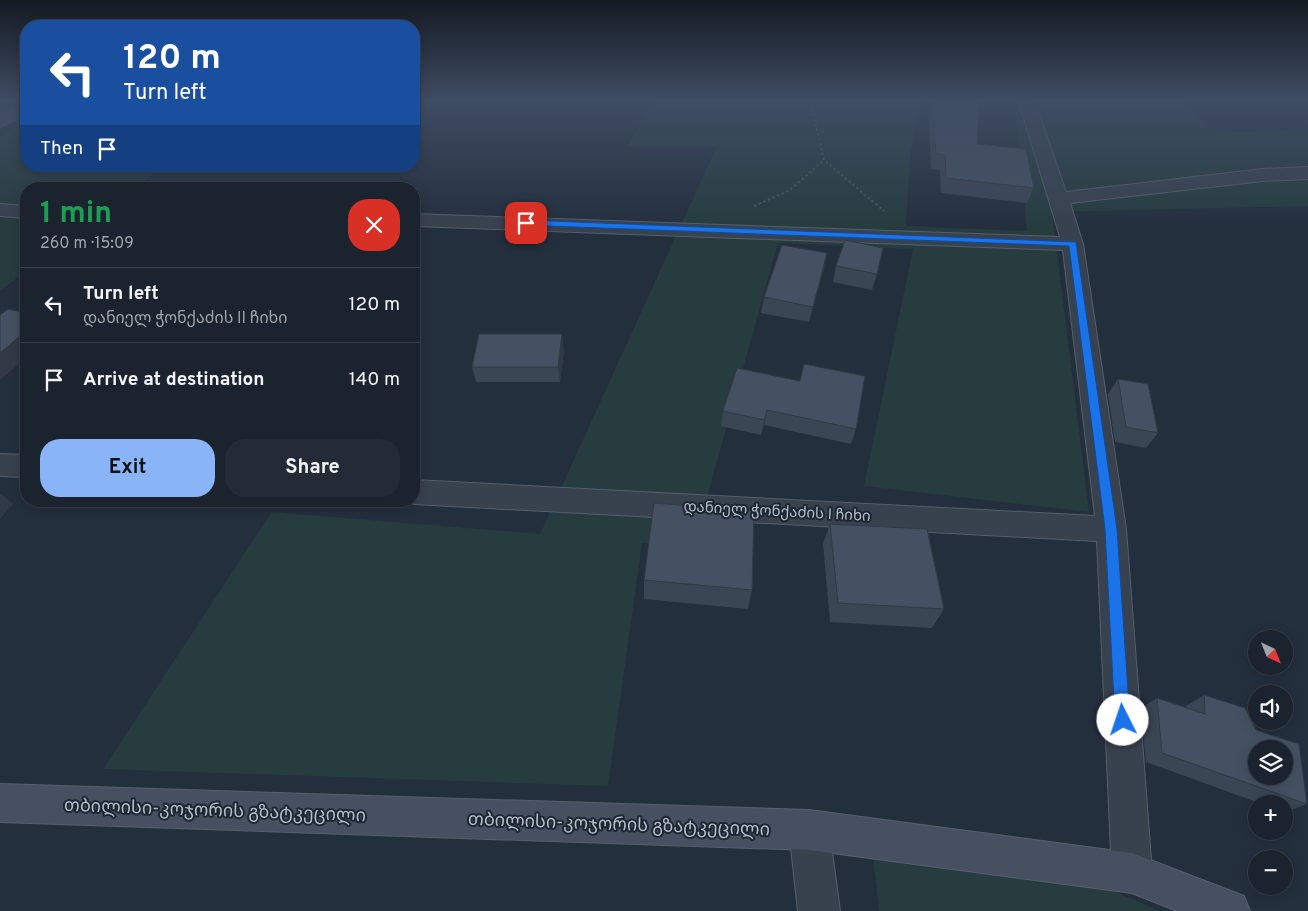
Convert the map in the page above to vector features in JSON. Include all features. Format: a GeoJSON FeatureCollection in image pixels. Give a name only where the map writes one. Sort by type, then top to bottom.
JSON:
{"type":"FeatureCollection","features":[{"type":"Feature","properties":{"kind":"main road","name":"თბილისი-კოჯორის გზატკეცილი"},"geometry":{"type":"LineString","coordinates":[[0,803],[809,830],[1132,873],[1229,911]]}},
{"type":"Feature","properties":{"kind":"street"},"geometry":{"type":"LineString","coordinates":[[1040,142],[1073,244],[1111,529],[1132,873]]}},
{"type":"Feature","properties":{"kind":"street"},"geometry":{"type":"LineString","coordinates":[[1058,199],[1263,175],[1308,173]]}},
{"type":"Feature","properties":{"kind":"street"},"geometry":{"type":"LineString","coordinates":[[0,210],[20,212]]}},
{"type":"Feature","properties":{"kind":"street"},"geometry":{"type":"LineString","coordinates":[[420,220],[703,229],[1073,244]]}},
{"type":"Feature","properties":{"kind":"street"},"geometry":{"type":"LineString","coordinates":[[0,465],[20,466]]}},
{"type":"Feature","properties":{"kind":"street","name":"დანიელ ჭონქაძის I ჩიხი"},"geometry":{"type":"LineString","coordinates":[[420,492],[1111,529]]}},
{"type":"Feature","properties":{"kind":"street"},"geometry":{"type":"LineString","coordinates":[[809,830],[819,911]]}},
{"type":"Feature","properties":{"kind":"path"},"geometry":{"type":"LineString","coordinates":[[820,142],[824,160],[915,238]]}},
{"type":"Feature","properties":{"kind":"path"},"geometry":{"type":"LineString","coordinates":[[703,229],[790,190],[824,160]]}},
{"type":"Feature","properties":{"kind":"green space"},"geometry":{"type":"Polygon","coordinates":[[[0,142],[20,142],[20,172],[156,172],[144,182],[20,182],[20,276],[0,291],[0,142]]]}},
{"type":"Feature","properties":{"kind":"green space"},"geometry":{"type":"Polygon","coordinates":[[[630,142],[912,142],[910,154],[906,226],[1027,231],[1019,142],[1308,142],[1308,206],[1052,212],[1089,512],[864,486],[913,249],[778,243],[693,547],[642,543],[608,786],[103,769],[272,512],[540,534],[717,146],[628,146],[630,142]]]}},
{"type":"Feature","properties":{"kind":"green space"},"geometry":{"type":"Polygon","coordinates":[[[873,856],[1085,879],[1160,911],[879,911],[873,856]]]}},
{"type":"Feature","properties":{"kind":"building"},"geometry":{"type":"Polygon","coordinates":[[[935,142],[977,142],[977,144],[1026,149],[1034,188],[946,178],[945,155],[936,154],[935,142]]]}},
{"type":"Feature","properties":{"kind":"building"},"geometry":{"type":"Polygon","coordinates":[[[845,240],[883,248],[877,274],[836,266],[845,240]]]}},
{"type":"Feature","properties":{"kind":"building"},"geometry":{"type":"Polygon","coordinates":[[[782,245],[827,253],[813,307],[764,297],[782,245]]]}},
{"type":"Feature","properties":{"kind":"building"},"geometry":{"type":"Polygon","coordinates":[[[8,309],[20,312],[20,336],[0,353],[0,315],[8,309]]]}},
{"type":"Feature","properties":{"kind":"building"},"geometry":{"type":"Polygon","coordinates":[[[479,334],[562,334],[558,367],[472,367],[479,334]]]}},
{"type":"Feature","properties":{"kind":"building"},"geometry":{"type":"Polygon","coordinates":[[[804,364],[865,376],[856,429],[767,410],[764,420],[723,411],[737,368],[800,381],[804,364]]]}},
{"type":"Feature","properties":{"kind":"building"},"geometry":{"type":"Polygon","coordinates":[[[1118,379],[1148,384],[1158,433],[1126,427],[1118,379]]]}},
{"type":"Feature","properties":{"kind":"building"},"geometry":{"type":"Polygon","coordinates":[[[654,503],[754,511],[752,590],[644,580],[654,503]]]}},
{"type":"Feature","properties":{"kind":"building"},"geometry":{"type":"Polygon","coordinates":[[[830,524],[927,529],[944,609],[838,603],[830,524]]]}},
{"type":"Feature","properties":{"kind":"building"},"geometry":{"type":"Polygon","coordinates":[[[1204,695],[1245,708],[1248,714],[1248,730],[1256,730],[1287,740],[1248,740],[1248,783],[1162,753],[1157,698],[1205,714],[1204,695]]]}},
{"type":"Feature","properties":{"kind":"building"},"geometry":{"type":"Polygon","coordinates":[[[1293,742],[1299,744],[1307,804],[1293,799],[1293,795],[1281,795],[1253,785],[1293,785],[1293,742]]]}},
{"type":"Feature","properties":{"kind":"route"},"geometry":{"type":"LineString","coordinates":[[526,223],[1073,244],[1111,529],[1123,720]]}}]}
